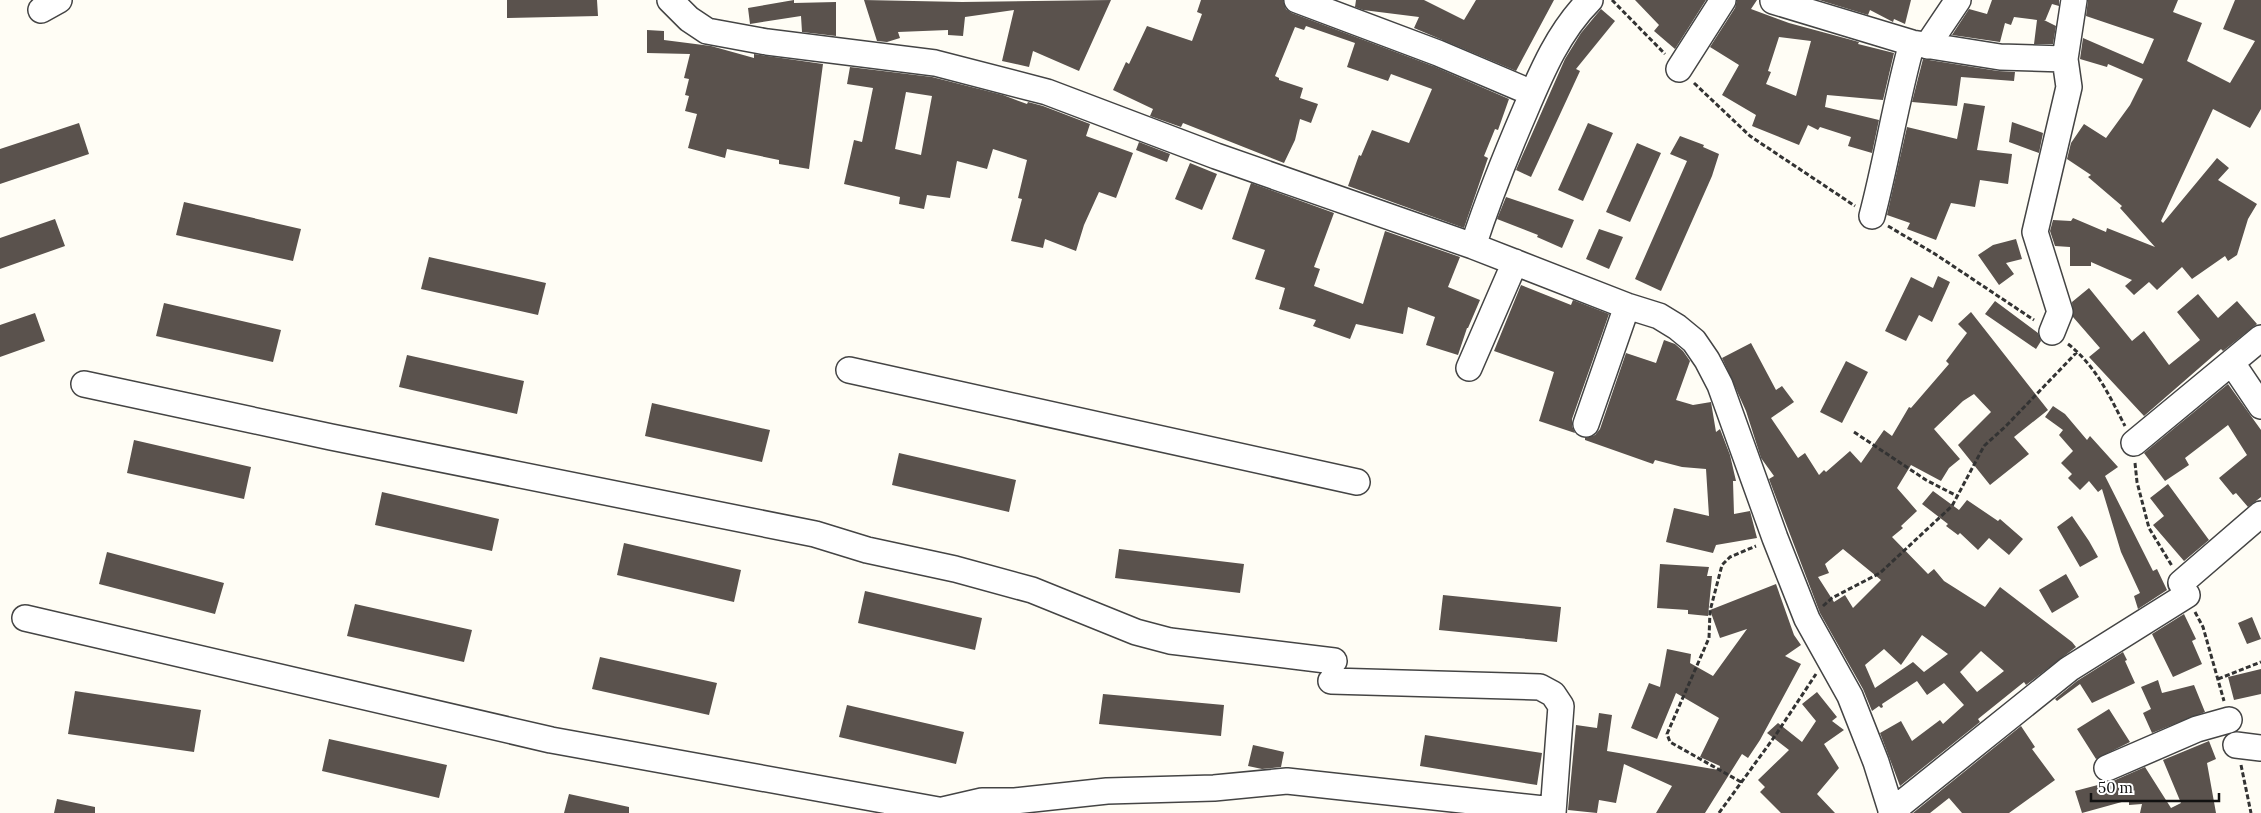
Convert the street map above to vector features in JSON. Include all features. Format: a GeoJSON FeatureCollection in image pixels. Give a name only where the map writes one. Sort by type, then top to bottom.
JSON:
{"type":"FeatureCollection","features":[{"type":"Feature","properties":{"kind":"street"},"geometry":{"type":"LineString","coordinates":[[670,0],[689,19],[707,31],[767,42],[935,63],[1048,92],[1216,156],[1473,246],[1627,306],[1659,316],[1677,326],[1694,341],[1707,360],[1720,385],[1774,538],[1807,619],[1850,696],[1876,762],[1892,813],[2069,669],[2184,589],[2261,514]]}},
{"type":"Feature","properties":{"kind":"street"},"geometry":{"type":"LineString","coordinates":[[1298,0],[1438,53],[1532,93]]}},
{"type":"Feature","properties":{"kind":"street"},"geometry":{"type":"LineString","coordinates":[[1473,246],[1495,180],[1532,93],[1555,45],[1590,0]]}},
{"type":"Feature","properties":{"kind":"street"},"geometry":{"type":"LineString","coordinates":[[1679,69],[1723,0]]}},
{"type":"Feature","properties":{"kind":"street"},"geometry":{"type":"LineString","coordinates":[[1872,216],[1886,162],[1900,85],[1920,45],[1958,0]]}},
{"type":"Feature","properties":{"kind":"street"},"geometry":{"type":"LineString","coordinates":[[2052,332],[2060,312],[2035,232],[2069,87],[2065,59],[2074,0]]}},
{"type":"Feature","properties":{"kind":"street"},"geometry":{"type":"LineString","coordinates":[[1773,1],[1920,45],[2000,57],[2065,59]]}},
{"type":"Feature","properties":{"kind":"street"},"geometry":{"type":"LineString","coordinates":[[1469,368],[1516,262]]}},
{"type":"Feature","properties":{"kind":"street"},"geometry":{"type":"LineString","coordinates":[[1586,424],[1627,306]]}},
{"type":"Feature","properties":{"kind":"street"},"geometry":{"type":"LineString","coordinates":[[2134,444],[2261,338]]}},
{"type":"Feature","properties":{"kind":"street"},"geometry":{"type":"LineString","coordinates":[[2232,363],[2261,406]]}},
{"type":"Feature","properties":{"kind":"street"},"geometry":{"type":"LineString","coordinates":[[849,370],[1357,482]]}},
{"type":"Feature","properties":{"kind":"street"},"geometry":{"type":"LineString","coordinates":[[26,618],[551,740],[949,811],[982,801],[1015,801],[1107,791],[1214,788],[1287,781],[1553,812],[1561,706],[1552,694],[1540,686],[1332,671],[1170,641],[1136,632],[1032,590],[955,569],[867,550],[815,534],[332,438],[84,384]]}},
{"type":"Feature","properties":{"kind":"street"},"geometry":{"type":"LineString","coordinates":[[2107,768],[2197,730],[2229,720]]}},
{"type":"Feature","properties":{"kind":"street"},"geometry":{"type":"LineString","coordinates":[[2236,745],[2261,748]]}},
{"type":"Feature","properties":{"kind":"path"},"geometry":{"type":"LineString","coordinates":[[1612,0],[1679,69],[1750,136],[1872,216],[1935,254],[2052,332],[2077,352],[2100,377],[2134,444],[2137,482],[2148,528],[2184,589],[2203,626],[2229,720]]}},
{"type":"Feature","properties":{"kind":"path"},"geometry":{"type":"LineString","coordinates":[[1807,619],[1832,598],[1880,573],[1952,506],[1984,446],[2006,426],[2077,352]]}},
{"type":"Feature","properties":{"kind":"path"},"geometry":{"type":"LineString","coordinates":[[1854,432],[1926,480],[1958,496]]}},
{"type":"Feature","properties":{"kind":"path"},"geometry":{"type":"LineString","coordinates":[[1741,782],[1670,742],[1667,734],[1709,638],[1710,611],[1722,564],[1730,556],[1774,538]]}},
{"type":"Feature","properties":{"kind":"path"},"geometry":{"type":"LineString","coordinates":[[1719,813],[1775,736],[1828,657]]}},
{"type":"Feature","properties":{"kind":"path"},"geometry":{"type":"LineString","coordinates":[[2218,679],[2261,662]]}},
{"type":"Feature","properties":{"kind":"path"},"geometry":{"type":"LineString","coordinates":[[2236,745],[2251,813]]}},
{"type":"Feature","properties":{"kind":"building"},"geometry":{"type":"Polygon","coordinates":[[[507,0],[597,0],[598,16],[507,18],[507,0]]]}},
{"type":"Feature","properties":{"kind":"building"},"geometry":{"type":"Polygon","coordinates":[[[794,0],[794,3],[836,2],[836,36],[802,32],[801,16],[750,24],[748,8],[794,0]]]}},
{"type":"Feature","properties":{"kind":"building"},"geometry":{"type":"Polygon","coordinates":[[[864,0],[962,2],[1111,0],[1079,71],[1033,51],[1029,67],[1002,61],[1014,10],[965,17],[963,36],[948,35],[948,30],[898,32],[900,38],[887,42],[877,41],[864,0]]]}},
{"type":"Feature","properties":{"kind":"building"},"geometry":{"type":"Polygon","coordinates":[[[1201,0],[1283,0],[1286,9],[1292,13],[1433,66],[1509,99],[1498,130],[1495,129],[1484,156],[1488,158],[1464,228],[1348,186],[1359,155],[1361,156],[1372,130],[1409,143],[1432,89],[1391,74],[1388,81],[1347,67],[1355,43],[1306,26],[1304,30],[1295,27],[1275,76],[1279,80],[1303,88],[1300,98],[1318,104],[1311,123],[1300,119],[1295,140],[1284,163],[1183,123],[1181,127],[1150,116],[1153,109],[1113,90],[1126,62],[1129,64],[1147,26],[1192,41],[1202,14],[1197,12],[1201,0]]]}},
{"type":"Feature","properties":{"kind":"building"},"geometry":{"type":"Polygon","coordinates":[[[1356,0],[1424,0],[1464,20],[1476,0],[1554,0],[1516,71],[1414,28],[1419,17],[1363,10],[1355,7],[1356,0]]]}},
{"type":"Feature","properties":{"kind":"building"},"geometry":{"type":"Polygon","coordinates":[[[1635,0],[1706,0],[1675,49],[1654,31],[1659,25],[1635,0]]]}},
{"type":"Feature","properties":{"kind":"building"},"geometry":{"type":"Polygon","coordinates":[[[1737,0],[1757,0],[1751,9],[1789,23],[1894,53],[1883,100],[1827,95],[1825,107],[1879,120],[1872,153],[1848,146],[1851,137],[1820,127],[1818,130],[1808,125],[1799,145],[1752,126],[1756,115],[1722,95],[1739,65],[1710,47],[1735,8],[1737,0]],[[1779,37],[1768,71],[1771,72],[1766,84],[1796,96],[1811,41],[1779,37]]]}},
{"type":"Feature","properties":{"kind":"building"},"geometry":{"type":"Polygon","coordinates":[[[1819,0],[1911,0],[1905,24],[1894,19],[1893,22],[1870,10],[1868,15],[1819,0]]]}},
{"type":"Feature","properties":{"kind":"building"},"geometry":{"type":"Polygon","coordinates":[[[1992,0],[2059,0],[2059,6],[2052,4],[2045,21],[2056,26],[2053,44],[2034,44],[2037,20],[2014,17],[2011,25],[2005,23],[2000,42],[1952,35],[1969,9],[1987,14],[1992,0]]]}},
{"type":"Feature","properties":{"kind":"building"},"geometry":{"type":"Polygon","coordinates":[[[2088,0],[2178,0],[2173,12],[2202,23],[2187,61],[2230,83],[2255,41],[2223,29],[2235,0],[2261,0],[2261,109],[2250,128],[2213,109],[2161,221],[2163,223],[2217,158],[2229,168],[2218,180],[2257,204],[2248,219],[2237,255],[2228,261],[2225,256],[2192,279],[2182,267],[2157,290],[2149,282],[2134,295],[2125,286],[2132,280],[2091,262],[2091,266],[2070,266],[2070,247],[2055,246],[2050,231],[2053,220],[2071,221],[2073,218],[2106,232],[2107,228],[2155,247],[2120,208],[2122,206],[2088,177],[2091,175],[2067,159],[2071,143],[2084,124],[2106,138],[2130,105],[2143,79],[2108,64],[2107,67],[2080,59],[2083,38],[2143,64],[2154,39],[2086,16],[2088,0]]]}},
{"type":"Feature","properties":{"kind":"building"},"geometry":{"type":"Polygon","coordinates":[[[1601,9],[1615,21],[1576,69],[1580,71],[1531,177],[1516,170],[1565,59],[1581,33],[1601,9]]]}},
{"type":"Feature","properties":{"kind":"building"},"geometry":{"type":"Polygon","coordinates":[[[647,30],[664,31],[664,40],[711,46],[754,58],[754,54],[823,64],[809,169],[779,164],[779,160],[727,149],[725,158],[688,148],[697,114],[685,111],[689,96],[685,95],[689,79],[684,78],[690,54],[647,53],[647,30]]]}},
{"type":"Feature","properties":{"kind":"building"},"geometry":{"type":"Polygon","coordinates":[[[1923,59],[2015,72],[2014,81],[1961,77],[1957,106],[1912,102],[1923,59]]]}},
{"type":"Feature","properties":{"kind":"building"},"geometry":{"type":"Polygon","coordinates":[[[850,67],[932,77],[1003,95],[1027,104],[1028,102],[1043,106],[1090,124],[1086,136],[1133,153],[1116,198],[1099,192],[1084,225],[1076,251],[1045,239],[1043,248],[1011,241],[1022,199],[1018,198],[1027,160],[993,149],[987,169],[957,161],[950,198],[927,195],[924,209],[899,204],[900,197],[844,184],[854,140],[862,142],[873,88],[847,84],[850,67]],[[906,92],[895,149],[921,155],[932,96],[906,92]]]}},
{"type":"Feature","properties":{"kind":"building"},"geometry":{"type":"Polygon","coordinates":[[[1964,103],[1985,106],[1977,150],[2012,154],[2008,184],[1980,180],[1975,207],[1951,203],[1936,240],[1907,229],[1910,223],[1887,215],[1907,127],[1957,139],[1964,103]]]}},
{"type":"Feature","properties":{"kind":"building"},"geometry":{"type":"Polygon","coordinates":[[[2012,122],[2043,133],[2039,153],[2009,142],[2012,122]]]}},
{"type":"Feature","properties":{"kind":"building"},"geometry":{"type":"Polygon","coordinates":[[[79,123],[89,154],[0,184],[0,149],[79,123]]]}},
{"type":"Feature","properties":{"kind":"building"},"geometry":{"type":"Polygon","coordinates":[[[1588,123],[1613,133],[1583,201],[1558,190],[1588,123]]]}},
{"type":"Feature","properties":{"kind":"building"},"geometry":{"type":"Polygon","coordinates":[[[1680,136],[1704,145],[1703,147],[1719,154],[1712,176],[1661,291],[1635,279],[1687,161],[1670,154],[1680,136]]]}},
{"type":"Feature","properties":{"kind":"building"},"geometry":{"type":"Polygon","coordinates":[[[1139,142],[1170,154],[1167,162],[1136,150],[1139,142]]]}},
{"type":"Feature","properties":{"kind":"building"},"geometry":{"type":"Polygon","coordinates":[[[1637,143],[1661,153],[1630,222],[1606,212],[1637,143]]]}},
{"type":"Feature","properties":{"kind":"building"},"geometry":{"type":"Polygon","coordinates":[[[1190,163],[1217,174],[1202,210],[1175,199],[1190,163]]]}},
{"type":"Feature","properties":{"kind":"building"},"geometry":{"type":"Polygon","coordinates":[[[1251,183],[1334,213],[1314,267],[1320,269],[1314,286],[1363,304],[1385,231],[1460,257],[1448,287],[1480,300],[1467,328],[1458,355],[1426,345],[1435,317],[1408,307],[1403,334],[1356,324],[1350,339],[1313,326],[1316,320],[1279,309],[1285,288],[1255,279],[1265,250],[1232,239],[1251,183]]]}},
{"type":"Feature","properties":{"kind":"building"},"geometry":{"type":"Polygon","coordinates":[[[1506,197],[1574,220],[1562,248],[1537,237],[1538,235],[1497,219],[1506,197]]]}},
{"type":"Feature","properties":{"kind":"building"},"geometry":{"type":"Polygon","coordinates":[[[184,202],[301,229],[293,261],[176,235],[184,202]]]}},
{"type":"Feature","properties":{"kind":"building"},"geometry":{"type":"Polygon","coordinates":[[[55,219],[65,246],[0,269],[0,238],[55,219]]]}},
{"type":"Feature","properties":{"kind":"building"},"geometry":{"type":"Polygon","coordinates":[[[1599,229],[1623,237],[1609,269],[1586,259],[1599,229]]]}},
{"type":"Feature","properties":{"kind":"building"},"geometry":{"type":"Polygon","coordinates":[[[2016,239],[2022,259],[2006,263],[2014,274],[1999,285],[1978,255],[1993,245],[2016,239]]]}},
{"type":"Feature","properties":{"kind":"building"},"geometry":{"type":"Polygon","coordinates":[[[429,257],[546,283],[538,315],[421,289],[429,257]]]}},
{"type":"Feature","properties":{"kind":"building"},"geometry":{"type":"Polygon","coordinates":[[[1938,276],[1950,282],[1932,322],[1919,315],[1906,341],[1885,331],[1911,277],[1933,288],[1938,276]]]}},
{"type":"Feature","properties":{"kind":"building"},"geometry":{"type":"Polygon","coordinates":[[[1521,285],[1571,305],[1573,300],[1609,314],[1572,419],[1575,433],[1539,421],[1554,372],[1494,351],[1521,285]]]}},
{"type":"Feature","properties":{"kind":"building"},"geometry":{"type":"Polygon","coordinates":[[[2089,288],[2132,341],[2144,331],[2169,365],[2200,340],[2177,312],[2198,294],[2218,318],[2237,301],[2257,324],[2223,351],[2221,349],[2144,416],[2089,357],[2100,348],[2073,317],[2072,302],[2089,288]]]}},
{"type":"Feature","properties":{"kind":"building"},"geometry":{"type":"Polygon","coordinates":[[[1995,301],[2038,333],[2041,341],[2036,349],[1985,314],[1995,301]]]}},
{"type":"Feature","properties":{"kind":"building"},"geometry":{"type":"Polygon","coordinates":[[[164,303],[281,330],[273,362],[156,336],[164,303]]]}},
{"type":"Feature","properties":{"kind":"building"},"geometry":{"type":"Polygon","coordinates":[[[1971,312],[2048,410],[2014,437],[2029,454],[1990,485],[1958,445],[1991,412],[1974,394],[1963,401],[1934,429],[1960,459],[1949,468],[1941,481],[1911,465],[1897,488],[1917,511],[1901,526],[1903,528],[1892,537],[1928,574],[1934,569],[1944,581],[1985,607],[2000,587],[2076,647],[2026,685],[2024,682],[1978,719],[1980,722],[1900,786],[1880,733],[1901,721],[1912,741],[1940,720],[1943,724],[1964,705],[1944,683],[1927,695],[1917,681],[1882,704],[1883,707],[1879,706],[1872,711],[1863,689],[1820,613],[1769,479],[1774,476],[1761,458],[1746,411],[1722,358],[1751,343],[1776,390],[1782,386],[1794,402],[1771,418],[1798,458],[1805,453],[1819,475],[1824,470],[1826,472],[1850,451],[1861,463],[1884,430],[1892,436],[1909,407],[1911,408],[1949,364],[1946,361],[1967,333],[1958,324],[1971,312]],[[1843,549],[1825,564],[1829,573],[1818,577],[1834,602],[1845,595],[1853,608],[1881,580],[1843,549]],[[1922,635],[1901,665],[1884,649],[1865,665],[1875,688],[1913,662],[1924,672],[1948,654],[1922,635]],[[1981,651],[1960,672],[1977,692],[2004,671],[1981,651]]]}},
{"type":"Feature","properties":{"kind":"building"},"geometry":{"type":"Polygon","coordinates":[[[35,313],[45,341],[0,357],[0,325],[35,313]]]}},
{"type":"Feature","properties":{"kind":"building"},"geometry":{"type":"Polygon","coordinates":[[[1664,340],[1675,344],[1690,361],[1676,400],[1693,405],[1711,402],[1716,432],[1720,429],[1730,455],[1736,481],[1733,481],[1734,514],[1750,511],[1757,538],[1716,545],[1713,553],[1666,542],[1674,508],[1709,516],[1706,469],[1682,467],[1655,460],[1653,464],[1585,440],[1585,438],[1595,435],[1600,429],[1626,353],[1656,363],[1664,340]]]}},
{"type":"Feature","properties":{"kind":"building"},"geometry":{"type":"Polygon","coordinates":[[[407,355],[524,381],[517,414],[399,387],[407,355]]]}},
{"type":"Feature","properties":{"kind":"building"},"geometry":{"type":"Polygon","coordinates":[[[1846,361],[1868,372],[1842,423],[1820,412],[1846,361]]]}},
{"type":"Feature","properties":{"kind":"building"},"geometry":{"type":"Polygon","coordinates":[[[2228,384],[2261,430],[2261,497],[2248,507],[2236,493],[2233,495],[2219,478],[2247,455],[2228,425],[2185,458],[2189,465],[2165,481],[2144,453],[2228,384]]]}},
{"type":"Feature","properties":{"kind":"building"},"geometry":{"type":"Polygon","coordinates":[[[652,403],[770,430],[762,462],[645,436],[652,403]]]}},
{"type":"Feature","properties":{"kind":"building"},"geometry":{"type":"Polygon","coordinates":[[[2053,406],[2065,414],[2087,440],[2090,436],[2118,467],[2105,476],[2153,571],[2157,569],[2167,590],[2138,609],[2134,596],[2140,593],[2121,552],[2102,489],[2098,492],[2089,481],[2080,490],[2068,478],[2072,474],[2061,463],[2073,451],[2059,435],[2063,430],[2045,417],[2053,406]]]}},
{"type":"Feature","properties":{"kind":"building"},"geometry":{"type":"Polygon","coordinates":[[[134,440],[251,467],[244,499],[127,473],[134,440]]]}},
{"type":"Feature","properties":{"kind":"building"},"geometry":{"type":"Polygon","coordinates":[[[899,453],[1016,480],[1009,512],[892,485],[899,453]]]}},
{"type":"Feature","properties":{"kind":"building"},"geometry":{"type":"Polygon","coordinates":[[[2168,484],[2209,540],[2184,561],[2153,525],[2164,516],[2150,498],[2168,484]]]}},
{"type":"Feature","properties":{"kind":"building"},"geometry":{"type":"Polygon","coordinates":[[[1933,491],[1959,510],[1967,500],[1998,521],[2000,519],[2023,539],[2009,555],[1989,538],[1978,550],[1960,533],[1958,535],[1946,526],[1948,524],[1922,504],[1933,491]]]}},
{"type":"Feature","properties":{"kind":"building"},"geometry":{"type":"Polygon","coordinates":[[[382,492],[499,519],[492,551],[375,525],[382,492]]]}},
{"type":"Feature","properties":{"kind":"building"},"geometry":{"type":"Polygon","coordinates":[[[2072,516],[2098,557],[2080,567],[2057,527],[2072,516]]]}},
{"type":"Feature","properties":{"kind":"building"},"geometry":{"type":"Polygon","coordinates":[[[624,543],[741,570],[734,602],[617,575],[624,543]]]}},
{"type":"Feature","properties":{"kind":"building"},"geometry":{"type":"Polygon","coordinates":[[[1119,549],[1244,564],[1240,593],[1115,578],[1119,549]]]}},
{"type":"Feature","properties":{"kind":"building"},"geometry":{"type":"Polygon","coordinates":[[[107,552],[224,583],[215,614],[99,584],[107,552]]]}},
{"type":"Feature","properties":{"kind":"building"},"geometry":{"type":"Polygon","coordinates":[[[1660,564],[1709,567],[1707,576],[1712,576],[1708,616],[1688,614],[1688,610],[1657,608],[1660,564]]]}},
{"type":"Feature","properties":{"kind":"building"},"geometry":{"type":"Polygon","coordinates":[[[2066,574],[2079,597],[2052,613],[2039,590],[2066,574]]]}},
{"type":"Feature","properties":{"kind":"building"},"geometry":{"type":"Polygon","coordinates":[[[1776,584],[1794,635],[1801,645],[1785,656],[1801,664],[1760,740],[1748,758],[1742,754],[1705,813],[1656,813],[1672,786],[1624,764],[1616,803],[1599,800],[1597,813],[1568,810],[1576,725],[1597,728],[1599,713],[1612,715],[1607,751],[1719,770],[1720,766],[1700,757],[1719,718],[1676,693],[1657,739],[1631,728],[1649,683],[1660,687],[1667,649],[1691,654],[1690,663],[1713,676],[1747,629],[1720,638],[1710,610],[1776,584]]]}},
{"type":"Feature","properties":{"kind":"building"},"geometry":{"type":"Polygon","coordinates":[[[865,591],[982,618],[975,650],[858,623],[865,591]]]}},
{"type":"Feature","properties":{"kind":"building"},"geometry":{"type":"Polygon","coordinates":[[[1443,595],[1561,607],[1557,642],[1439,630],[1443,595]]]}},
{"type":"Feature","properties":{"kind":"building"},"geometry":{"type":"Polygon","coordinates":[[[355,604],[472,630],[464,662],[347,636],[355,604]]]}},
{"type":"Feature","properties":{"kind":"building"},"geometry":{"type":"Polygon","coordinates":[[[2184,614],[2196,639],[2192,641],[2202,664],[2173,677],[2152,634],[2184,614]]]}},
{"type":"Feature","properties":{"kind":"building"},"geometry":{"type":"Polygon","coordinates":[[[2252,617],[2261,639],[2247,644],[2238,623],[2252,617]]]}},
{"type":"Feature","properties":{"kind":"building"},"geometry":{"type":"Polygon","coordinates":[[[2123,652],[2135,683],[2092,703],[2080,684],[2057,701],[2055,699],[2077,681],[2123,652]]]}},
{"type":"Feature","properties":{"kind":"building"},"geometry":{"type":"Polygon","coordinates":[[[600,657],[717,683],[709,715],[592,689],[600,657]]]}},
{"type":"Feature","properties":{"kind":"building"},"geometry":{"type":"Polygon","coordinates":[[[2261,669],[2261,694],[2234,700],[2228,677],[2261,669]]]}},
{"type":"Feature","properties":{"kind":"building"},"geometry":{"type":"Polygon","coordinates":[[[2158,680],[2162,693],[2194,685],[2205,712],[2152,733],[2143,713],[2151,709],[2141,687],[2158,680]]]}},
{"type":"Feature","properties":{"kind":"building"},"geometry":{"type":"Polygon","coordinates":[[[75,691],[201,710],[194,752],[68,734],[75,691]]]}},
{"type":"Feature","properties":{"kind":"building"},"geometry":{"type":"Polygon","coordinates":[[[1817,692],[1837,717],[1832,721],[1844,730],[1824,744],[1839,768],[1817,794],[1835,813],[1781,813],[1760,792],[1765,787],[1758,780],[1789,750],[1767,733],[1778,723],[1802,742],[1816,721],[1802,704],[1817,692]]]}},
{"type":"Feature","properties":{"kind":"building"},"geometry":{"type":"Polygon","coordinates":[[[1103,694],[1224,705],[1221,736],[1099,724],[1103,694]]]}},
{"type":"Feature","properties":{"kind":"building"},"geometry":{"type":"Polygon","coordinates":[[[847,705],[964,732],[956,764],[839,737],[847,705]]]}},
{"type":"Feature","properties":{"kind":"building"},"geometry":{"type":"Polygon","coordinates":[[[2109,709],[2130,742],[2096,759],[2077,729],[2109,709]]]}},
{"type":"Feature","properties":{"kind":"building"},"geometry":{"type":"Polygon","coordinates":[[[2021,726],[2035,747],[2032,749],[2055,780],[2009,813],[1962,813],[1949,798],[1930,813],[1913,813],[2021,726]]]}},
{"type":"Feature","properties":{"kind":"building"},"geometry":{"type":"Polygon","coordinates":[[[1425,735],[1542,753],[1537,785],[1420,766],[1425,735]]]}},
{"type":"Feature","properties":{"kind":"building"},"geometry":{"type":"Polygon","coordinates":[[[329,739],[447,765],[439,798],[322,771],[329,739]]]}},
{"type":"Feature","properties":{"kind":"building"},"geometry":{"type":"Polygon","coordinates":[[[2209,741],[2216,759],[2207,763],[2216,813],[2140,813],[2142,804],[2129,805],[2129,800],[2082,813],[2075,791],[2113,781],[2145,767],[2171,808],[2181,803],[2163,760],[2209,741]]]}},
{"type":"Feature","properties":{"kind":"building"},"geometry":{"type":"Polygon","coordinates":[[[1253,745],[1284,752],[1281,767],[1262,769],[1248,766],[1253,745]]]}},
{"type":"Feature","properties":{"kind":"building"},"geometry":{"type":"Polygon","coordinates":[[[569,794],[629,807],[629,813],[564,813],[569,794]]]}},
{"type":"Feature","properties":{"kind":"building"},"geometry":{"type":"Polygon","coordinates":[[[57,799],[95,807],[95,813],[54,813],[57,799]]]}}]}
